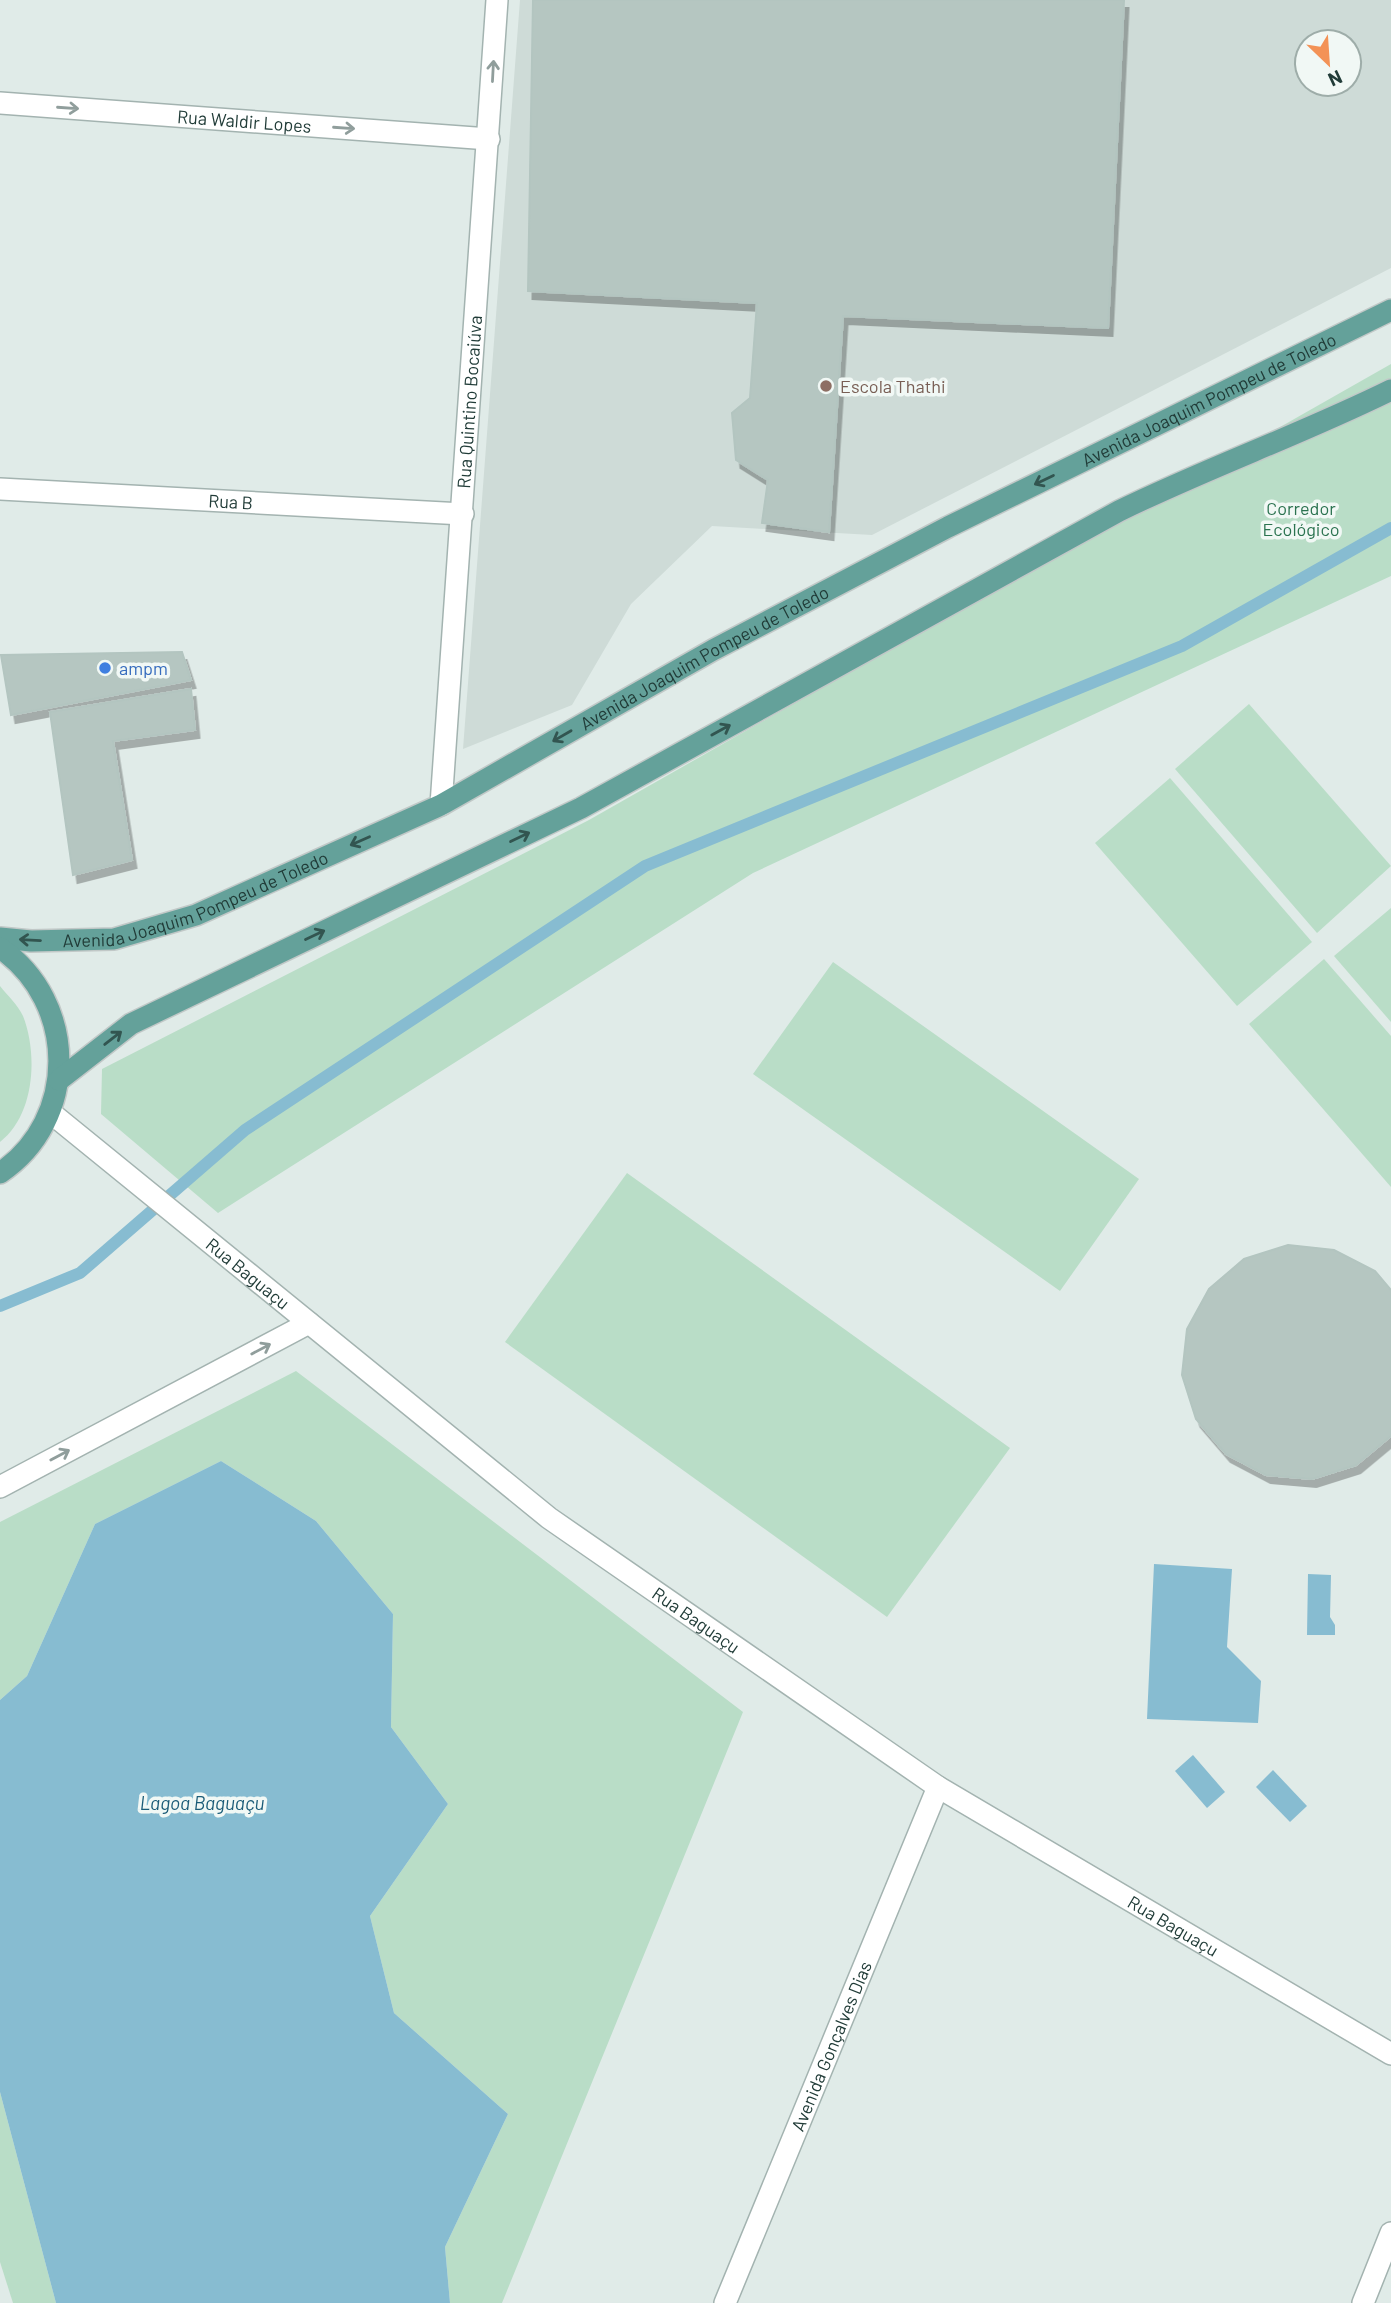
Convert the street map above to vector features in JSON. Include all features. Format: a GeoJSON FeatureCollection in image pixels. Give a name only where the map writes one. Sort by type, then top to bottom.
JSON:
{"type":"FeatureCollection","features":[{"type":"Feature","properties":{"kind":"main road","name":"Avenida Joaquim Pompeu de Toledo"},"geometry":{"type":"LineString","coordinates":[[0,938],[31,941],[114,939],[196,915],[441,805],[713,650],[898,552],[1391,310]]}},
{"type":"Feature","properties":{"kind":"main road"},"geometry":{"type":"LineString","coordinates":[[59,1080],[131,1024],[581,808],[1119,511],[1196,473],[1332,419],[1391,390]]}},
{"type":"Feature","properties":{"kind":"main road"},"geometry":{"type":"LineString","coordinates":[[0,948],[18,961],[44,995],[59,1037],[59,1080],[51,1112],[20,1160],[0,1173]]}},
{"type":"Feature","properties":{"kind":"street","name":"Rua Quintino Bocaiúva"},"geometry":{"type":"LineString","coordinates":[[441,805],[497,0]]}},
{"type":"Feature","properties":{"kind":"street","name":"Rua Waldir Lopes"},"geometry":{"type":"LineString","coordinates":[[0,103],[489,139]]}},
{"type":"Feature","properties":{"kind":"street","name":"Rua B"},"geometry":{"type":"LineString","coordinates":[[0,489],[463,513]]}},
{"type":"Feature","properties":{"kind":"street","name":"Rua Baguaçu"},"geometry":{"type":"LineString","coordinates":[[51,1112],[549,1518],[938,1787],[1391,2054]]}},
{"type":"Feature","properties":{"kind":"street"},"geometry":{"type":"LineString","coordinates":[[0,1487],[309,1323]]}},
{"type":"Feature","properties":{"kind":"street","name":"Avenida Gonçalves Dias"},"geometry":{"type":"LineString","coordinates":[[725,2303],[938,1787]]}},
{"type":"Feature","properties":{"kind":"street"},"geometry":{"type":"LineString","coordinates":[[1363,2303],[1391,2233]]}},
{"type":"Feature","properties":{"kind":"shaded area","name":"Escola Thathi"},"geometry":{"type":"Polygon","coordinates":[[[520,0],[1391,0],[1391,268],[872,535],[712,526],[631,604],[572,705],[463,749],[520,0]]]}},
{"type":"Feature","properties":{"kind":"green space","name":"Corredor Ecológico"},"geometry":{"type":"Polygon","coordinates":[[[1391,364],[1391,576],[753,873],[218,1213],[101,1114],[102,1069],[589,820],[1391,364]]]}},
{"type":"Feature","properties":{"kind":"green space"},"geometry":{"type":"Polygon","coordinates":[[[1249,704],[1391,866],[1317,933],[1175,769],[1249,704]]]}},
{"type":"Feature","properties":{"kind":"green space"},"geometry":{"type":"Polygon","coordinates":[[[1170,778],[1312,942],[1237,1006],[1095,843],[1170,778]]]}},
{"type":"Feature","properties":{"kind":"green space"},"geometry":{"type":"Polygon","coordinates":[[[1391,908],[1391,1022],[1334,956],[1391,908]]]}},
{"type":"Feature","properties":{"kind":"green space"},"geometry":{"type":"Polygon","coordinates":[[[1324,959],[1391,1036],[1391,1187],[1249,1024],[1324,959]]]}},
{"type":"Feature","properties":{"kind":"green space"},"geometry":{"type":"Polygon","coordinates":[[[833,962],[1139,1179],[1060,1291],[753,1074],[833,962]]]}},
{"type":"Feature","properties":{"kind":"green space"},"geometry":{"type":"Polygon","coordinates":[[[0,986],[23,1016],[28,1031],[32,1065],[27,1100],[12,1130],[0,1142],[0,986]]]}},
{"type":"Feature","properties":{"kind":"green space"},"geometry":{"type":"Polygon","coordinates":[[[627,1173],[1010,1448],[887,1617],[505,1342],[627,1173]]]}},
{"type":"Feature","properties":{"kind":"green space"},"geometry":{"type":"Polygon","coordinates":[[[296,1371],[743,1712],[502,2303],[450,2303],[445,2247],[508,2114],[394,2013],[370,1916],[448,1804],[391,1727],[393,1614],[316,1521],[221,1461],[95,1524],[27,1676],[0,1700],[0,1522],[296,1371]]]}},
{"type":"Feature","properties":{"kind":"green space"},"geometry":{"type":"Polygon","coordinates":[[[0,2092],[56,2303],[13,2303],[0,2262],[0,2092]]]}},
{"type":"Feature","properties":{"kind":"water","name":"Lagoa Baguaçu"},"geometry":{"type":"Polygon","coordinates":[[[221,1461],[316,1521],[393,1614],[391,1727],[448,1804],[370,1916],[394,2013],[508,2114],[445,2247],[450,2303],[56,2303],[0,2092],[0,1700],[27,1676],[95,1524],[221,1461]]]}},
{"type":"Feature","properties":{"kind":"water"},"geometry":{"type":"Polygon","coordinates":[[[1154,1564],[1232,1569],[1227,1647],[1261,1681],[1258,1723],[1147,1719],[1154,1564]]]}},
{"type":"Feature","properties":{"kind":"water"},"geometry":{"type":"Polygon","coordinates":[[[1308,1574],[1331,1575],[1330,1617],[1335,1625],[1335,1635],[1307,1635],[1308,1574]]]}},
{"type":"Feature","properties":{"kind":"water"},"geometry":{"type":"Polygon","coordinates":[[[1193,1755],[1225,1792],[1207,1808],[1175,1771],[1193,1755]]]}},
{"type":"Feature","properties":{"kind":"water"},"geometry":{"type":"Polygon","coordinates":[[[1273,1770],[1307,1806],[1290,1822],[1256,1787],[1273,1770]]]}},
{"type":"Feature","properties":{"kind":"building"},"geometry":{"type":"Polygon","coordinates":[[[533,0],[1124,0],[1108,328],[843,316],[829,532],[762,523],[768,480],[736,460],[732,413],[750,398],[757,303],[528,291],[533,0]]]}},
{"type":"Feature","properties":{"kind":"building"},"geometry":{"type":"Polygon","coordinates":[[[182,652],[191,680],[11,715],[1,655],[182,652]]]}},
{"type":"Feature","properties":{"kind":"building"},"geometry":{"type":"Polygon","coordinates":[[[191,689],[195,730],[113,741],[132,860],[73,875],[50,712],[191,689]]]}},
{"type":"Feature","properties":{"kind":"building"},"geometry":{"type":"Polygon","coordinates":[[[1288,1245],[1334,1250],[1375,1271],[1391,1290],[1391,1436],[1356,1465],[1312,1479],[1266,1475],[1226,1454],[1196,1419],[1182,1375],[1187,1329],[1209,1289],[1244,1259],[1288,1245]]]}},
{"type":"Feature","properties":{"kind":"waterway"},"geometry":{"type":"LineString","coordinates":[[0,1306],[80,1273],[245,1130],[645,866],[1182,646],[1391,528]]}},
{"type":"Feature","properties":{"kind":"place","name":"Escola Thathi"},"geometry":{"type":"Point","coordinates":[826,386]}},
{"type":"Feature","properties":{"kind":"place","name":"ampm"},"geometry":{"type":"Point","coordinates":[105,668]}}]}
